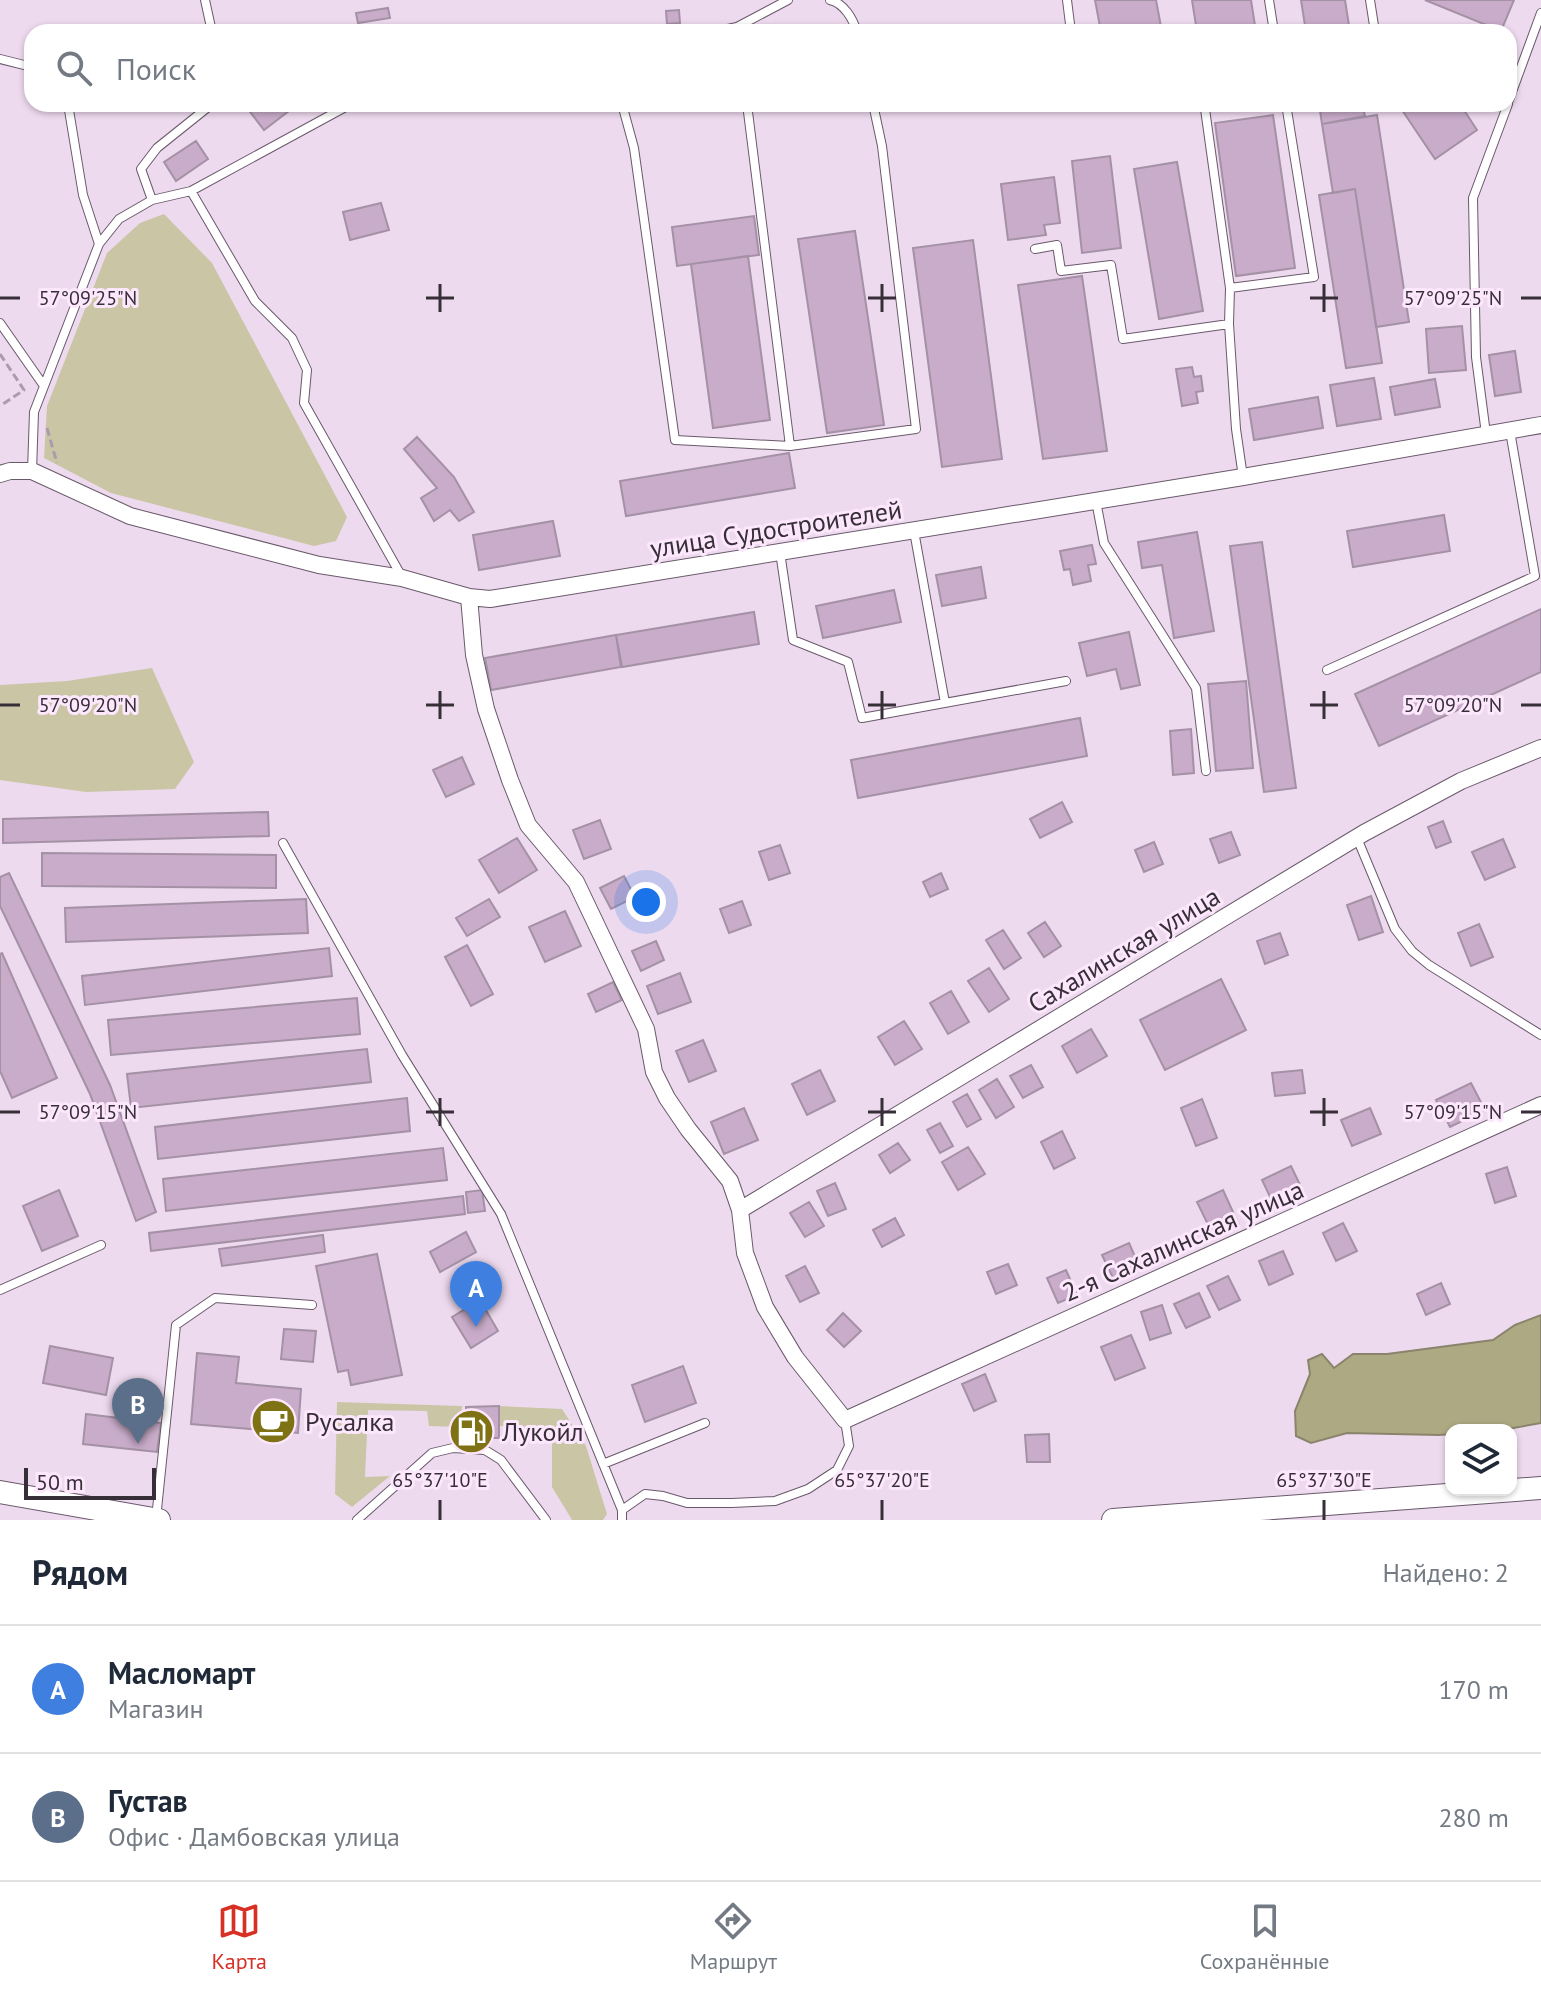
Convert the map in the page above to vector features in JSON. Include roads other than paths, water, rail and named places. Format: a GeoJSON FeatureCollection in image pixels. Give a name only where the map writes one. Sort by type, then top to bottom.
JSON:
{"type":"FeatureCollection","features":[{"type":"Feature","properties":{"kind":"main road"},"geometry":{"type":"LineString","coordinates":[[1113,1520],[1541,1488]]}},
{"type":"Feature","properties":{"kind":"main road"},"geometry":{"type":"LineString","coordinates":[[0,1492],[157,1520]]}},
{"type":"Feature","properties":{"kind":"street","name":"улица Судостроителей"},"geometry":{"type":"LineString","coordinates":[[32,471],[130,516],[319,565],[402,578],[469,597],[490,599],[1243,477],[1541,425]]}},
{"type":"Feature","properties":{"kind":"street"},"geometry":{"type":"LineString","coordinates":[[0,474],[32,471]]}},
{"type":"Feature","properties":{"kind":"street"},"geometry":{"type":"LineString","coordinates":[[469,597],[474,655],[486,709],[528,825],[576,882],[646,1029],[654,1072],[688,1129],[730,1181],[740,1210],[745,1253],[765,1307],[795,1357],[845,1420]]}},
{"type":"Feature","properties":{"kind":"street","name":"Сахалинская улица"},"geometry":{"type":"LineString","coordinates":[[740,1210],[1356,837],[1461,781],[1541,748]]}},
{"type":"Feature","properties":{"kind":"street","name":"2-я Сахалинская улица"},"geometry":{"type":"LineString","coordinates":[[845,1420],[1541,1105]]}},
{"type":"Feature","properties":{"kind":"lane"},"geometry":{"type":"LineString","coordinates":[[205,0],[210,24]]}},
{"type":"Feature","properties":{"kind":"lane"},"geometry":{"type":"LineString","coordinates":[[747,24],[788,0]]}},
{"type":"Feature","properties":{"kind":"lane"},"geometry":{"type":"LineString","coordinates":[[830,0],[837,1],[853,24]]}},
{"type":"Feature","properties":{"kind":"lane"},"geometry":{"type":"LineString","coordinates":[[1067,0],[1070,24]]}},
{"type":"Feature","properties":{"kind":"lane"},"geometry":{"type":"LineString","coordinates":[[1269,0],[1273,24]]}},
{"type":"Feature","properties":{"kind":"lane"},"geometry":{"type":"LineString","coordinates":[[1370,0],[1374,24]]}},
{"type":"Feature","properties":{"kind":"lane"},"geometry":{"type":"LineString","coordinates":[[1517,78],[1541,13]]}},
{"type":"Feature","properties":{"kind":"lane"},"geometry":{"type":"LineString","coordinates":[[0,59],[24,65]]}},
{"type":"Feature","properties":{"kind":"lane"},"geometry":{"type":"LineString","coordinates":[[69,112],[83,195],[99,244]]}},
{"type":"Feature","properties":{"kind":"lane"},"geometry":{"type":"LineString","coordinates":[[152,200],[141,169],[157,148],[202,112]]}},
{"type":"Feature","properties":{"kind":"lane"},"geometry":{"type":"LineString","coordinates":[[32,471],[34,412],[99,244],[119,219],[152,200],[191,191],[336,112]]}},
{"type":"Feature","properties":{"kind":"lane"},"geometry":{"type":"LineString","coordinates":[[624,112],[634,148],[675,440],[790,446],[916,429],[882,146],[875,112]]}},
{"type":"Feature","properties":{"kind":"lane"},"geometry":{"type":"LineString","coordinates":[[748,112],[790,446]]}},
{"type":"Feature","properties":{"kind":"lane"},"geometry":{"type":"LineString","coordinates":[[1205,112],[1230,288],[1229,324],[1236,429],[1243,477]]}},
{"type":"Feature","properties":{"kind":"lane"},"geometry":{"type":"LineString","coordinates":[[1230,288],[1314,277],[1287,112]]}},
{"type":"Feature","properties":{"kind":"lane"},"geometry":{"type":"LineString","coordinates":[[1486,435],[1476,357],[1473,198],[1504,112]]}},
{"type":"Feature","properties":{"kind":"lane"},"geometry":{"type":"LineString","coordinates":[[191,191],[255,301],[292,338],[307,370],[304,403],[402,578]]}},
{"type":"Feature","properties":{"kind":"lane"},"geometry":{"type":"LineString","coordinates":[[1035,249],[1057,245],[1061,271],[1111,265],[1123,339],[1229,324]]}},
{"type":"Feature","properties":{"kind":"lane"},"geometry":{"type":"LineString","coordinates":[[0,323],[44,386]]}},
{"type":"Feature","properties":{"kind":"lane"},"geometry":{"type":"LineString","coordinates":[[1327,670],[1535,576],[1510,431]]}},
{"type":"Feature","properties":{"kind":"lane"},"geometry":{"type":"LineString","coordinates":[[1096,501],[1104,543],[1196,688],[1206,771]]}},
{"type":"Feature","properties":{"kind":"lane"},"geometry":{"type":"LineString","coordinates":[[914,531],[945,703]]}},
{"type":"Feature","properties":{"kind":"lane"},"geometry":{"type":"LineString","coordinates":[[780,552],[793,640],[848,662],[862,718],[1066,681]]}},
{"type":"Feature","properties":{"kind":"lane"},"geometry":{"type":"LineString","coordinates":[[1356,837],[1395,929],[1412,951],[1429,965],[1541,1035]]}},
{"type":"Feature","properties":{"kind":"lane"},"geometry":{"type":"LineString","coordinates":[[283,843],[402,1055],[501,1214],[622,1515],[645,1494],[687,1503],[732,1503],[775,1501],[808,1489],[837,1470],[849,1446],[845,1420]]}},
{"type":"Feature","properties":{"kind":"lane"},"geometry":{"type":"LineString","coordinates":[[0,1290],[101,1245]]}},
{"type":"Feature","properties":{"kind":"lane"},"geometry":{"type":"LineString","coordinates":[[157,1520],[176,1325],[215,1298],[312,1305]]}},
{"type":"Feature","properties":{"kind":"lane"},"geometry":{"type":"LineString","coordinates":[[603,1464],[705,1423]]}},
{"type":"Feature","properties":{"kind":"lane"},"geometry":{"type":"LineString","coordinates":[[357,1520],[432,1453],[453,1448],[485,1450],[501,1460],[546,1520]]}},
{"type":"Feature","properties":{"kind":"place","name":"Масломарт"},"geometry":{"type":"Point","coordinates":[476,1327]}},
{"type":"Feature","properties":{"kind":"place","name":"Русалка"},"geometry":{"type":"Point","coordinates":[274,1422]}},
{"type":"Feature","properties":{"kind":"place","name":"Лукойл"},"geometry":{"type":"Point","coordinates":[471,1432]}},
{"type":"Feature","properties":{"kind":"place","name":"Густав"},"geometry":{"type":"Point","coordinates":[138,1444]}}]}
